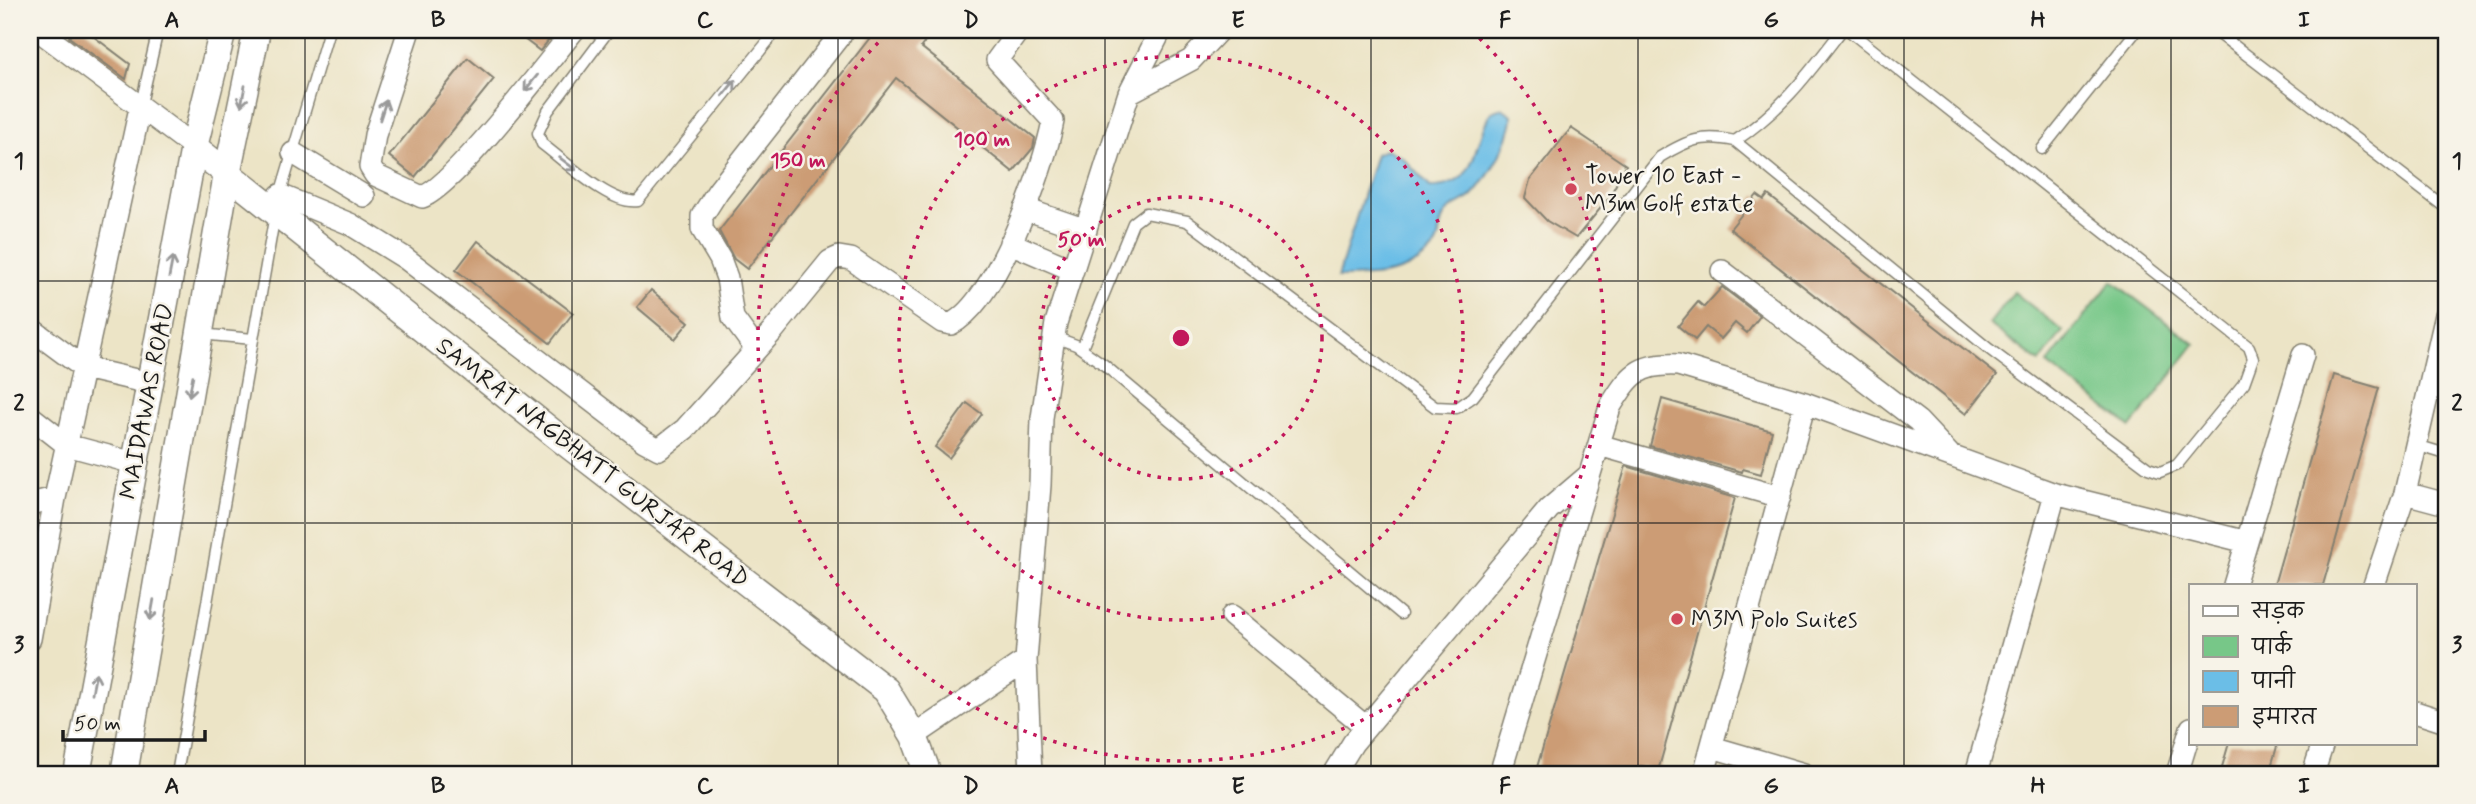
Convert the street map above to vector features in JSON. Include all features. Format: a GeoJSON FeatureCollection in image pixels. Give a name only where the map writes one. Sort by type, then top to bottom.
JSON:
{"type":"FeatureCollection","features":[{"type":"Feature","properties":{"kind":"street"},"geometry":{"type":"LineString","coordinates":[[37,30],[194,147]]}},
{"type":"Feature","properties":{"kind":"street","name":"MAIDAWAS ROAD"},"geometry":{"type":"LineString","coordinates":[[77,774],[194,147],[223,30]]}},
{"type":"Feature","properties":{"kind":"street","name":"MAIDAWAS ROAD"},"geometry":{"type":"LineString","coordinates":[[124,774],[227,174],[257,30]]}},
{"type":"Feature","properties":{"kind":"street"},"geometry":{"type":"LineString","coordinates":[[350,224],[375,175],[370,159],[375,135],[409,30]]}},
{"type":"Feature","properties":{"kind":"street"},"geometry":{"type":"LineString","coordinates":[[375,175],[422,197],[439,188],[509,110],[574,30]]}},
{"type":"Feature","properties":{"kind":"street"},"geometry":{"type":"LineString","coordinates":[[755,348],[733,318],[727,278],[702,229],[702,216],[718,191],[844,30]]}},
{"type":"Feature","properties":{"kind":"street"},"geometry":{"type":"LineString","coordinates":[[277,203],[350,224],[416,266],[653,447],[666,446],[685,429],[830,261],[839,257],[851,259],[942,322],[951,324],[960,320],[988,284],[1010,243],[1043,169],[1053,121],[997,60],[1019,30]]}},
{"type":"Feature","properties":{"kind":"street"},"geometry":{"type":"LineString","coordinates":[[1031,774],[1026,660],[1040,485],[1042,418],[1054,337],[1129,93],[1161,30]]}},
{"type":"Feature","properties":{"kind":"street"},"geometry":{"type":"LineString","coordinates":[[1129,93],[1191,60],[1219,30]]}},
{"type":"Feature","properties":{"kind":"street"},"geometry":{"type":"LineString","coordinates":[[30,639],[55,498],[140,107]]}},
{"type":"Feature","properties":{"kind":"street","name":"SAMRAT NAGBHATT GURJAR ROAD"},"geometry":{"type":"LineString","coordinates":[[194,147],[227,174],[277,203],[562,440],[886,690],[914,736],[928,774]]}},
{"type":"Feature","properties":{"kind":"street"},"geometry":{"type":"LineString","coordinates":[[293,153],[365,196]]}},
{"type":"Feature","properties":{"kind":"street"},"geometry":{"type":"LineString","coordinates":[[1025,209],[1086,230]]}},
{"type":"Feature","properties":{"kind":"street"},"geometry":{"type":"LineString","coordinates":[[1010,243],[1073,270]]}},
{"type":"Feature","properties":{"kind":"street"},"geometry":{"type":"LineString","coordinates":[[1722,271],[1918,421],[1951,456]]}},
{"type":"Feature","properties":{"kind":"street"},"geometry":{"type":"LineString","coordinates":[[2374,584],[2405,493],[2446,315]]}},
{"type":"Feature","properties":{"kind":"street"},"geometry":{"type":"LineString","coordinates":[[30,328],[83,368],[149,383]]}},
{"type":"Feature","properties":{"kind":"street"},"geometry":{"type":"LineString","coordinates":[[2234,584],[2303,355]]}},
{"type":"Feature","properties":{"kind":"street"},"geometry":{"type":"LineString","coordinates":[[1500,774],[1610,407],[1624,384],[1638,370],[1660,364],[1678,365],[1805,403],[2055,494],[2247,542]]}},
{"type":"Feature","properties":{"kind":"street"},"geometry":{"type":"LineString","coordinates":[[1704,774],[1805,403]]}},
{"type":"Feature","properties":{"kind":"street"},"geometry":{"type":"LineString","coordinates":[[30,416],[67,445],[134,463]]}},
{"type":"Feature","properties":{"kind":"street"},"geometry":{"type":"LineString","coordinates":[[1599,445],[1780,497]]}},
{"type":"Feature","properties":{"kind":"street"},"geometry":{"type":"LineString","coordinates":[[1334,774],[1366,727],[1549,509],[1589,475]]}},
{"type":"Feature","properties":{"kind":"street"},"geometry":{"type":"LineString","coordinates":[[2405,493],[2446,504]]}},
{"type":"Feature","properties":{"kind":"street"},"geometry":{"type":"LineString","coordinates":[[1976,774],[2055,494]]}},
{"type":"Feature","properties":{"kind":"street"},"geometry":{"type":"LineString","coordinates":[[30,504],[55,498]]}},
{"type":"Feature","properties":{"kind":"street"},"geometry":{"type":"LineString","coordinates":[[1232,616],[1366,727]]}},
{"type":"Feature","properties":{"kind":"street"},"geometry":{"type":"LineString","coordinates":[[914,736],[1026,660]]}},
{"type":"Feature","properties":{"kind":"street"},"geometry":{"type":"LineString","coordinates":[[2416,712],[2446,722]]}},
{"type":"Feature","properties":{"kind":"street"},"geometry":{"type":"LineString","coordinates":[[2177,774],[2189,735]]}},
{"type":"Feature","properties":{"kind":"street"},"geometry":{"type":"LineString","coordinates":[[2313,774],[2323,744]]}},
{"type":"Feature","properties":{"kind":"street"},"geometry":{"type":"LineString","coordinates":[[1712,747],[1804,774]]}},
{"type":"Feature","properties":{"kind":"lane"},"geometry":{"type":"LineString","coordinates":[[140,107],[158,30]]}},
{"type":"Feature","properties":{"kind":"lane"},"geometry":{"type":"LineString","coordinates":[[177,774],[277,203],[329,30]]}},
{"type":"Feature","properties":{"kind":"lane"},"geometry":{"type":"LineString","coordinates":[[609,30],[548,111],[538,133],[542,144],[612,197],[627,203],[638,201],[773,35],[773,30]]}},
{"type":"Feature","properties":{"kind":"lane"},"geometry":{"type":"LineString","coordinates":[[1735,141],[1765,121],[1791,97],[1842,30]]}},
{"type":"Feature","properties":{"kind":"lane"},"geometry":{"type":"LineString","coordinates":[[1082,348],[1133,223],[1146,214],[1166,215],[1187,221],[1436,407],[1457,408],[1473,397],[1660,158],[1689,140],[1720,138],[1735,141],[1989,349],[2148,467],[2160,472],[2177,465],[2244,383],[2253,358],[2249,347],[1848,30]]}},
{"type":"Feature","properties":{"kind":"lane"},"geometry":{"type":"LineString","coordinates":[[2042,149],[2137,30]]}},
{"type":"Feature","properties":{"kind":"lane"},"geometry":{"type":"LineString","coordinates":[[2214,30],[2446,208]]}},
{"type":"Feature","properties":{"kind":"lane"},"geometry":{"type":"LineString","coordinates":[[200,334],[253,339]]}},
{"type":"Feature","properties":{"kind":"lane"},"geometry":{"type":"LineString","coordinates":[[1054,337],[1082,348],[1401,614]]}},
{"type":"Feature","properties":{"kind":"lane"},"geometry":{"type":"LineString","coordinates":[[2416,445],[2446,454]]}},
{"type":"Feature","properties":{"kind":"green space"},"geometry":{"type":"Polygon","coordinates":[[[2112,281],[2195,344],[2131,427],[2047,364],[2112,281]]]}},
{"type":"Feature","properties":{"kind":"green space"},"geometry":{"type":"Polygon","coordinates":[[[2014,292],[2063,331],[2040,362],[1989,324],[2014,292]]]}},
{"type":"Feature","properties":{"kind":"water"},"geometry":{"type":"Polygon","coordinates":[[[1502,108],[1512,115],[1508,135],[1498,158],[1472,196],[1445,214],[1437,243],[1430,252],[1399,271],[1373,276],[1338,277],[1376,154],[1387,149],[1403,158],[1430,187],[1446,185],[1458,180],[1466,172],[1491,112],[1502,108]]]}},
{"type":"Feature","properties":{"kind":"building"},"geometry":{"type":"Polygon","coordinates":[[[75,30],[85,30],[130,64],[126,79],[69,37],[75,30]]]}},
{"type":"Feature","properties":{"kind":"building"},"geometry":{"type":"Polygon","coordinates":[[[512,30],[557,30],[540,51],[512,30]]]}},
{"type":"Feature","properties":{"kind":"building"},"geometry":{"type":"Polygon","coordinates":[[[876,30],[934,30],[921,47],[1035,138],[1033,148],[1013,172],[896,78],[747,269],[734,259],[719,231],[876,30]]]}},
{"type":"Feature","properties":{"kind":"building"},"geometry":{"type":"Polygon","coordinates":[[[468,58],[494,79],[415,177],[389,156],[468,58]]]}},
{"type":"Feature","properties":{"kind":"building","name":"Tower 10 East - M3m Golf estate"},"geometry":{"type":"Polygon","coordinates":[[[1571,128],[1626,165],[1609,198],[1576,238],[1547,221],[1525,198],[1530,180],[1571,128]]]}},
{"type":"Feature","properties":{"kind":"building"},"geometry":{"type":"Polygon","coordinates":[[[1757,195],[1764,200],[1768,195],[1997,375],[1966,414],[1730,229],[1757,195]]]}},
{"type":"Feature","properties":{"kind":"building"},"geometry":{"type":"Polygon","coordinates":[[[478,241],[573,313],[550,343],[456,270],[478,241]]]}},
{"type":"Feature","properties":{"kind":"building"},"geometry":{"type":"Polygon","coordinates":[[[1722,287],[1760,316],[1747,333],[1735,323],[1721,339],[1706,327],[1695,340],[1678,326],[1698,302],[1704,307],[1722,287]]]}},
{"type":"Feature","properties":{"kind":"building"},"geometry":{"type":"Polygon","coordinates":[[[651,290],[689,322],[675,339],[637,307],[651,290]]]}},
{"type":"Feature","properties":{"kind":"building"},"geometry":{"type":"Polygon","coordinates":[[[2334,375],[2379,388],[2323,584],[2274,584],[2334,375]]]}},
{"type":"Feature","properties":{"kind":"building"},"geometry":{"type":"Polygon","coordinates":[[[1662,399],[1772,431],[1761,474],[1743,469],[1742,472],[1650,446],[1662,399]]]}},
{"type":"Feature","properties":{"kind":"building"},"geometry":{"type":"Polygon","coordinates":[[[967,403],[982,414],[949,458],[935,447],[967,403]]]}},
{"type":"Feature","properties":{"kind":"building"},"geometry":{"type":"Polygon","coordinates":[[[1626,466],[1735,498],[1658,771],[1641,766],[1639,774],[1535,774],[1626,466]]]}},
{"type":"Feature","properties":{"kind":"building"},"geometry":{"type":"Polygon","coordinates":[[[2229,744],[2278,744],[2269,774],[2220,774],[2229,744]]]}},
{"type":"Feature","properties":{"kind":"place","name":"Tower 10 East - M3m Golf estate"},"geometry":{"type":"Point","coordinates":[1571,189]}},
{"type":"Feature","properties":{"kind":"place","name":"M3M Polo Suites"},"geometry":{"type":"Point","coordinates":[1677,619]}}]}
